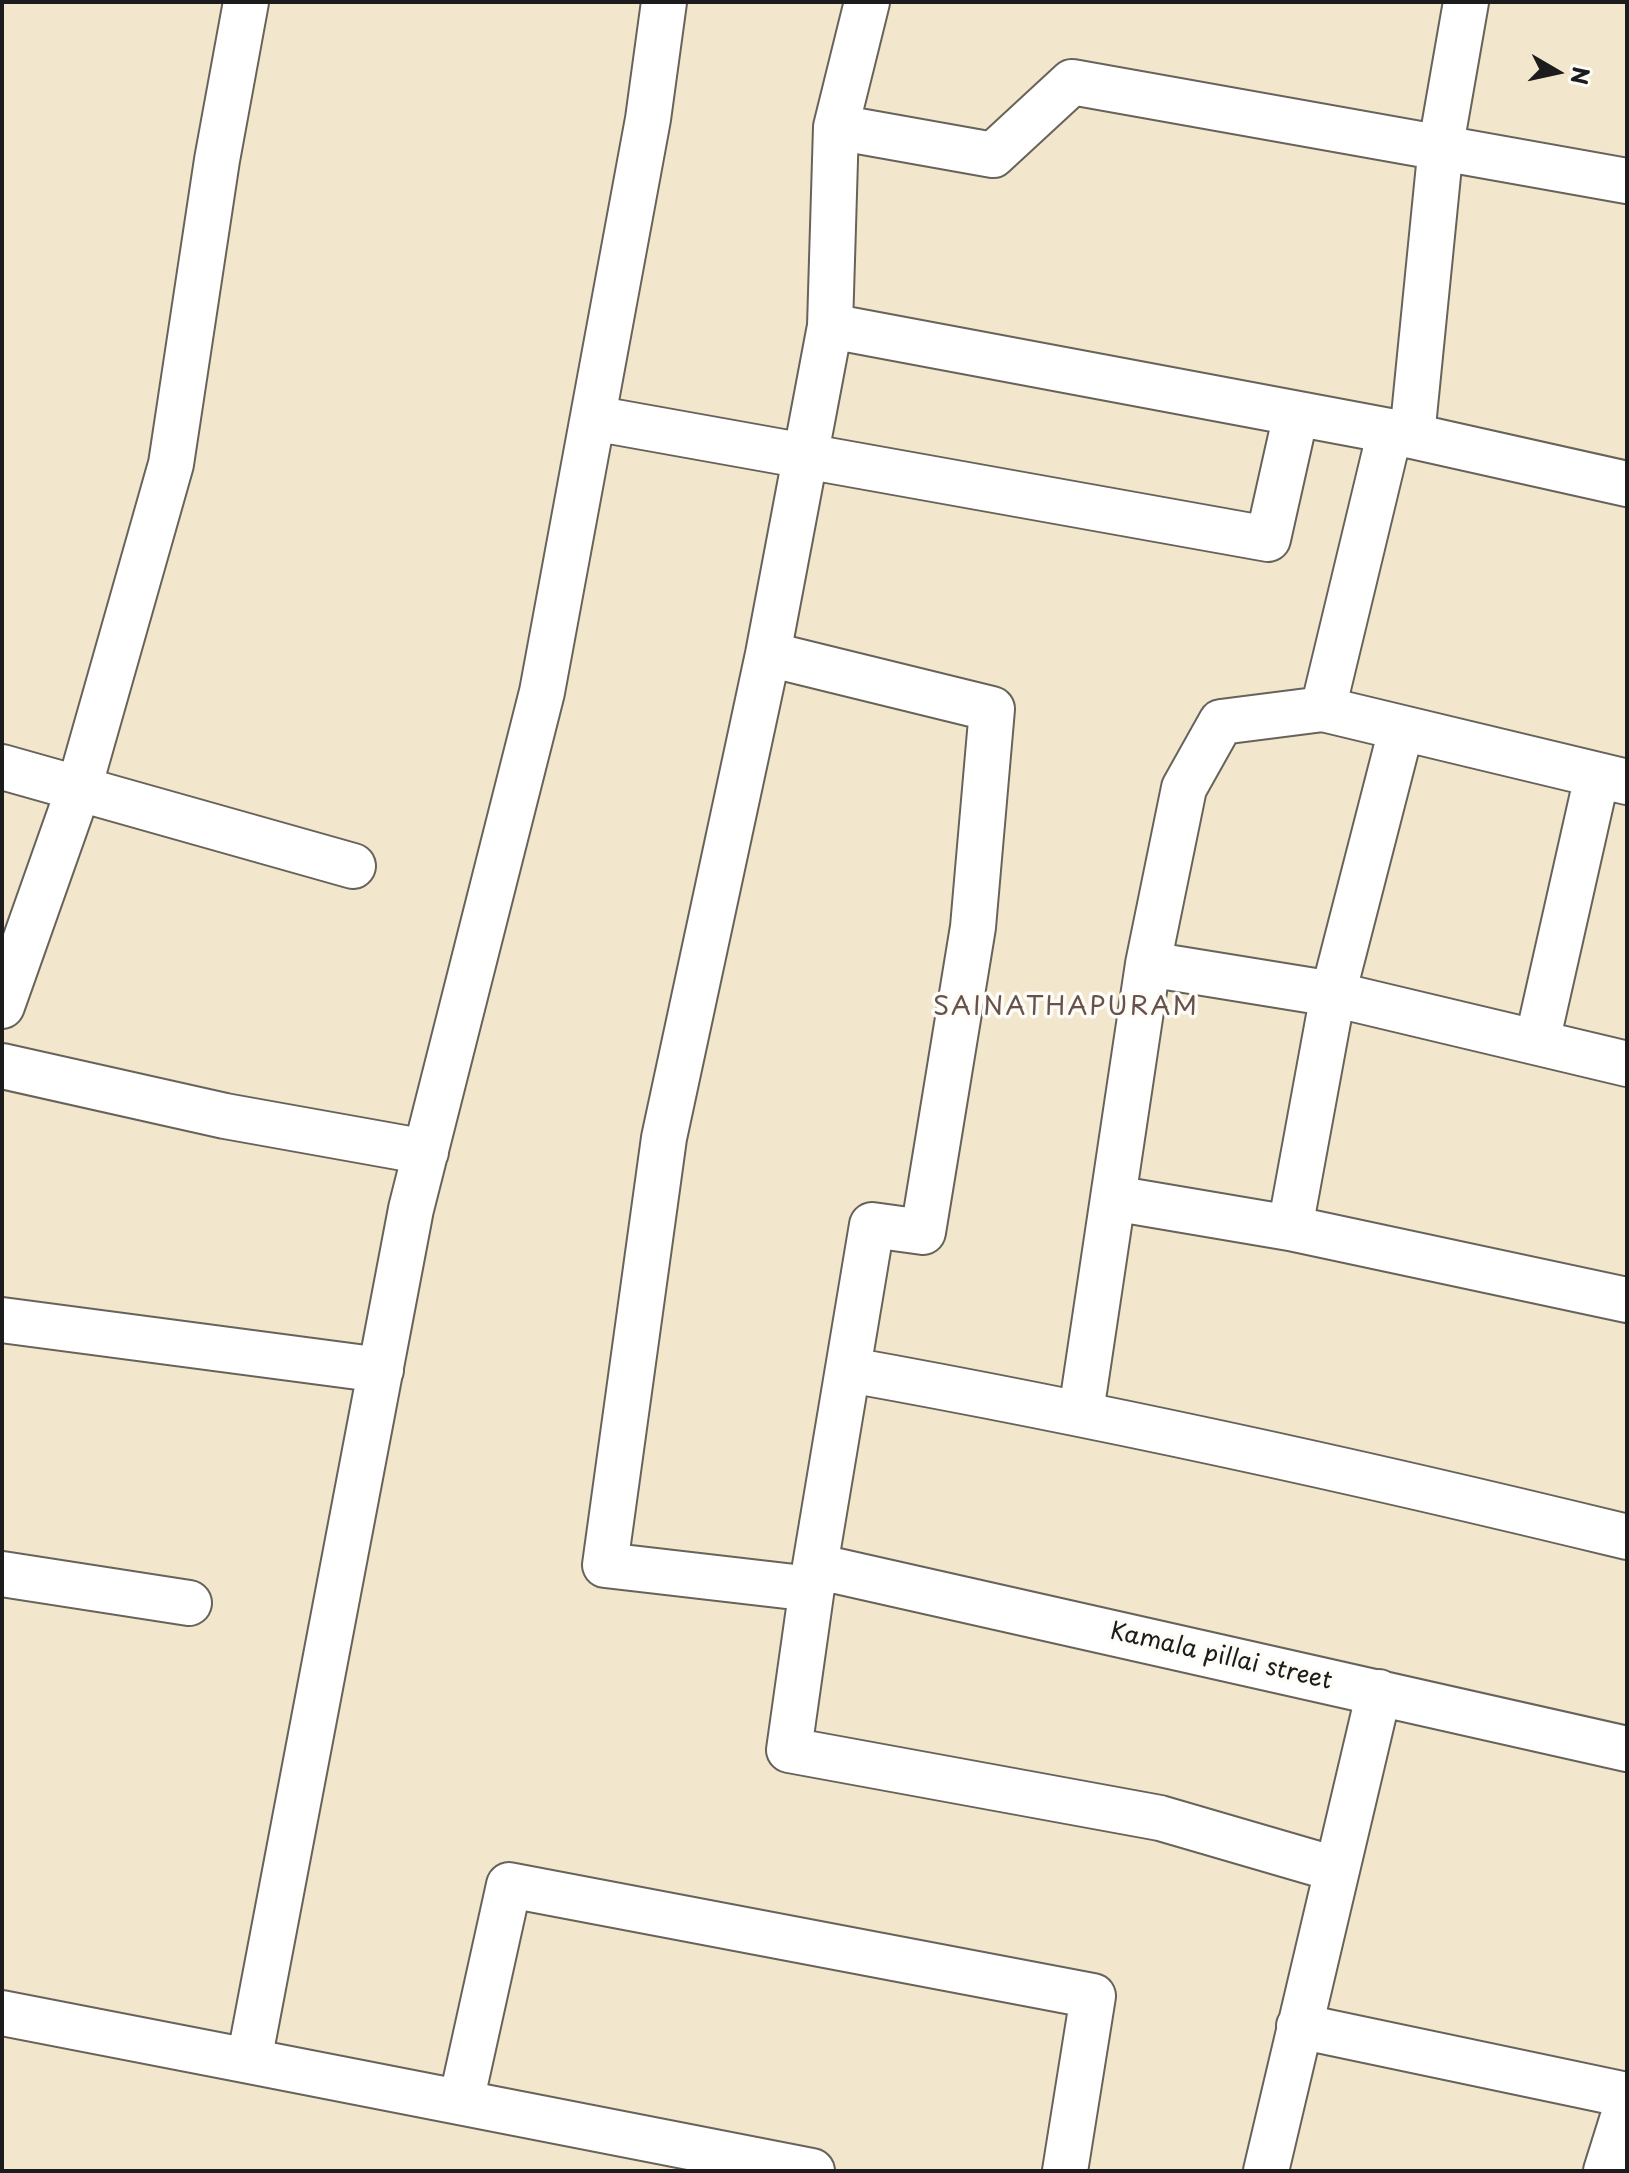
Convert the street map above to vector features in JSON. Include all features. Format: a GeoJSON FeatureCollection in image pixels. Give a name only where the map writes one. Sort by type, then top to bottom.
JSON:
{"type":"FeatureCollection","features":[{"type":"Feature","properties":{"kind":"street"},"geometry":{"type":"LineString","coordinates":[[2,1006],[79,788],[171,464],[217,160],[246,2]]}},
{"type":"Feature","properties":{"kind":"street"},"geometry":{"type":"LineString","coordinates":[[249,2061],[381,1370],[426,1152],[542,692],[648,119],[664,2]]}},
{"type":"Feature","properties":{"kind":"street"},"geometry":{"type":"LineString","coordinates":[[867,2],[836,127],[830,326],[768,654],[992,709],[973,927],[923,1232],[872,1225],[789,1750],[1160,1818],[1335,1869]]}},
{"type":"Feature","properties":{"kind":"street"},"geometry":{"type":"LineString","coordinates":[[1323,709],[1401,434],[1441,145],[1466,2]]}},
{"type":"Feature","properties":{"kind":"street"},"geometry":{"type":"LineString","coordinates":[[836,127],[993,155],[1072,82],[1441,145],[1627,181]]}},
{"type":"Feature","properties":{"kind":"street"},"geometry":{"type":"LineString","coordinates":[[830,326],[1401,434],[1627,484]]}},
{"type":"Feature","properties":{"kind":"street"},"geometry":{"type":"LineString","coordinates":[[593,418],[1268,539],[1296,414]]}},
{"type":"Feature","properties":{"kind":"street","name":"Kamala pillai street"},"geometry":{"type":"LineString","coordinates":[[768,654],[664,1138],[605,1565],[814,1578],[1379,1692],[1627,1749]]}},
{"type":"Feature","properties":{"kind":"street"},"geometry":{"type":"LineString","coordinates":[[1081,1412],[1148,964],[1184,788],[1221,722],[1323,709],[1612,779],[1537,1042]]}},
{"type":"Feature","properties":{"kind":"street"},"geometry":{"type":"LineString","coordinates":[[1290,1228],[1333,994],[1401,730]]}},
{"type":"Feature","properties":{"kind":"street"},"geometry":{"type":"LineString","coordinates":[[2,767],[353,866]]}},
{"type":"Feature","properties":{"kind":"street"},"geometry":{"type":"LineString","coordinates":[[1148,964],[1333,994],[1627,1064]]}},
{"type":"Feature","properties":{"kind":"street"},"geometry":{"type":"LineString","coordinates":[[2,1066],[225,1116],[426,1152]]}},
{"type":"Feature","properties":{"kind":"street"},"geometry":{"type":"LineString","coordinates":[[1113,1198],[1290,1228],[1627,1300]]}},
{"type":"Feature","properties":{"kind":"street"},"geometry":{"type":"LineString","coordinates":[[2,1320],[381,1370]]}},
{"type":"Feature","properties":{"kind":"street"},"geometry":{"type":"LineString","coordinates":[[850,1370],[1081,1412],[1435,1490],[1627,1537]]}},
{"type":"Feature","properties":{"kind":"street"},"geometry":{"type":"LineString","coordinates":[[2,1574],[189,1603]]}},
{"type":"Feature","properties":{"kind":"street"},"geometry":{"type":"LineString","coordinates":[[1266,2171],[1379,1692]]}},
{"type":"Feature","properties":{"kind":"street"},"geometry":{"type":"LineString","coordinates":[[461,2102],[509,1885],[1093,1996],[1065,2171]]}},
{"type":"Feature","properties":{"kind":"street"},"geometry":{"type":"LineString","coordinates":[[2,2013],[812,2171]]}},
{"type":"Feature","properties":{"kind":"street"},"geometry":{"type":"LineString","coordinates":[[1299,2026],[1627,2095]]}},
{"type":"Feature","properties":{"kind":"street"},"geometry":{"type":"LineString","coordinates":[[1606,2171],[1627,2104]]}},
{"type":"Feature","properties":{"kind":"district","name":"SAINATHAPURAM"},"geometry":{"type":"Point","coordinates":[1066,1008]}}]}
